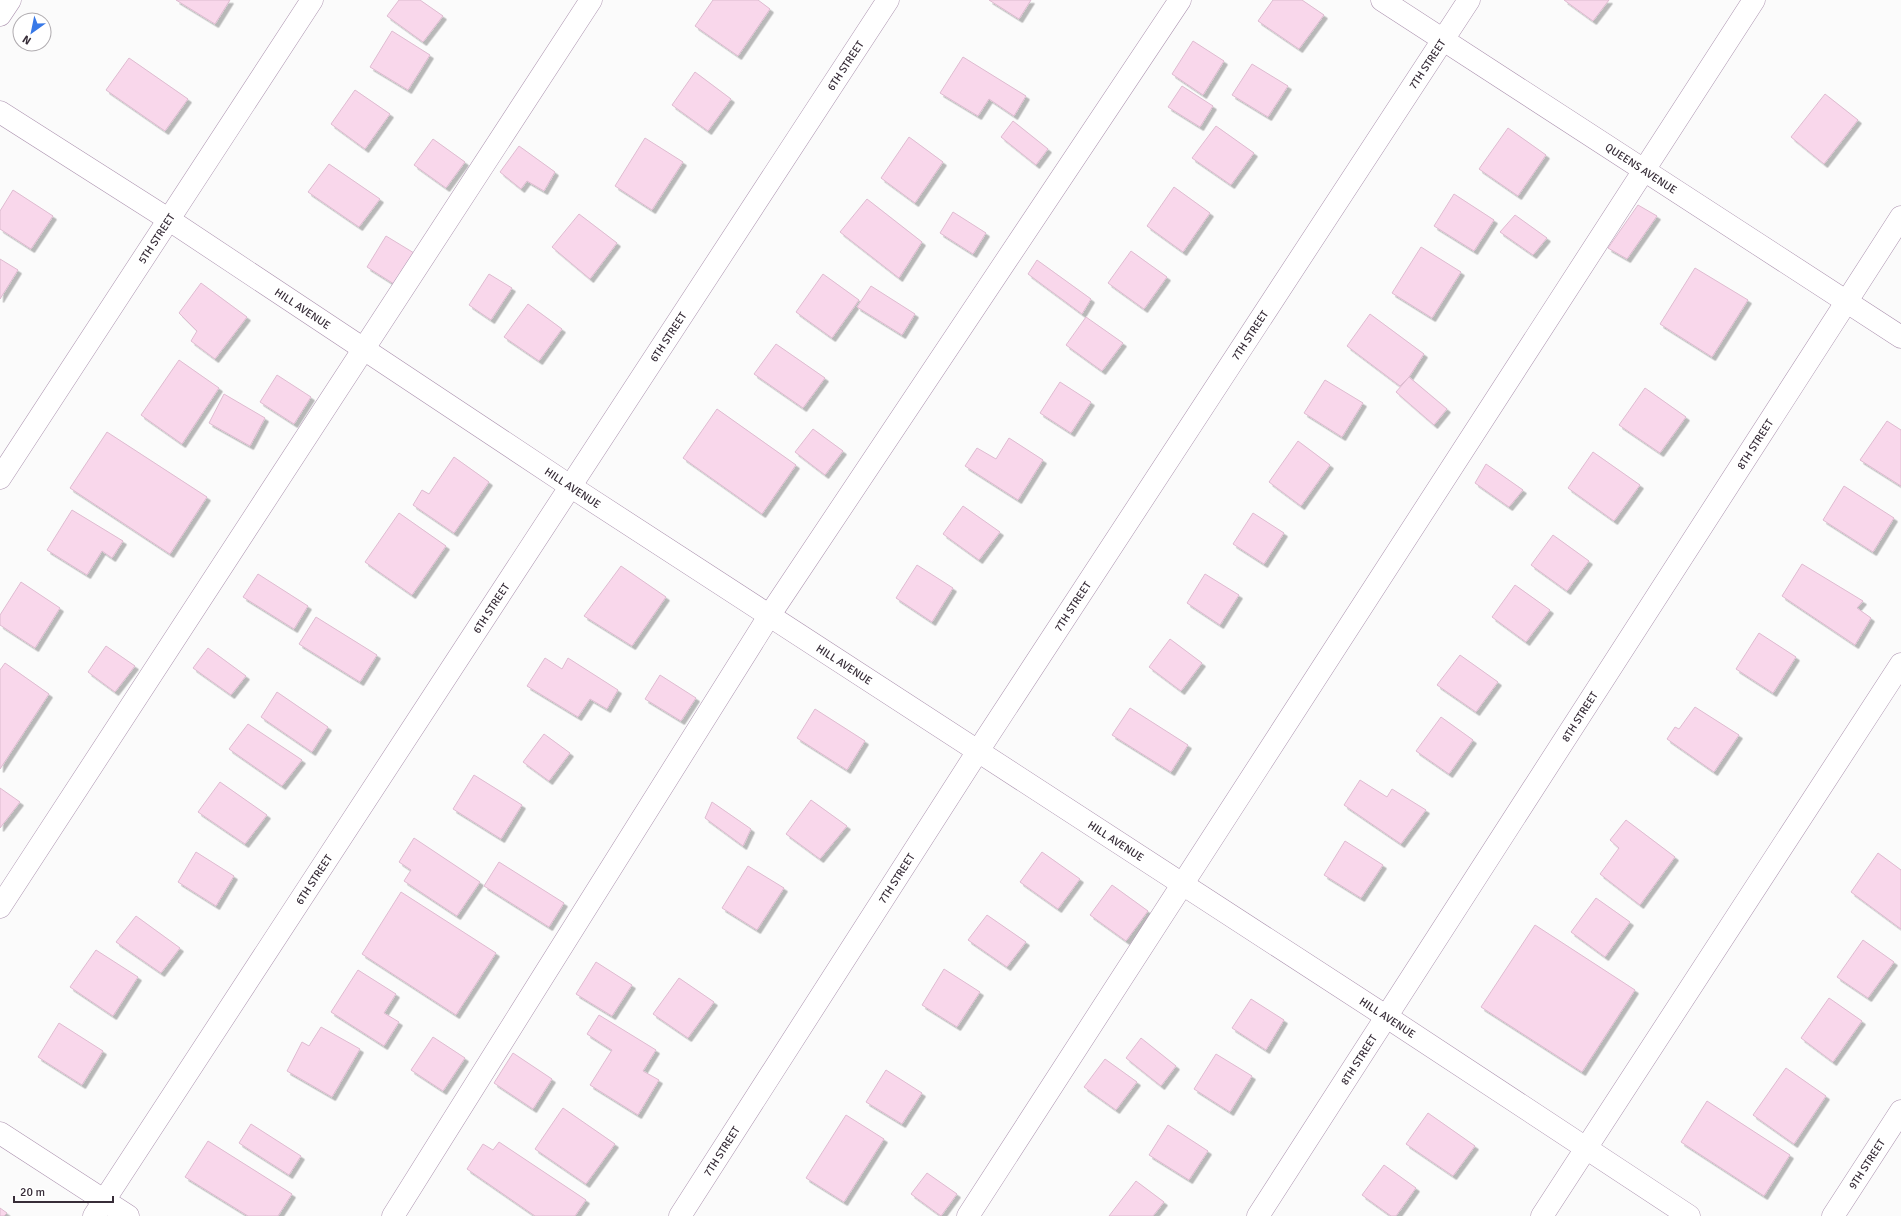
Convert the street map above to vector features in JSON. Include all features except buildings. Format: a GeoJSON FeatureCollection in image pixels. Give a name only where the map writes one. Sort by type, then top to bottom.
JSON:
{"type":"FeatureCollection","features":[{"type":"Feature","properties":{"kind":"street"},"geometry":{"type":"LineString","coordinates":[[0,15],[10,0]]}},
{"type":"Feature","properties":{"kind":"street","name":"5TH STREET"},"geometry":{"type":"LineString","coordinates":[[0,478],[312,0]]}},
{"type":"Feature","properties":{"kind":"street"},"geometry":{"type":"LineString","coordinates":[[0,907],[591,0]]}},
{"type":"Feature","properties":{"kind":"street","name":"6TH STREET"},"geometry":{"type":"LineString","coordinates":[[99,1208],[888,0]]}},
{"type":"Feature","properties":{"kind":"street"},"geometry":{"type":"LineString","coordinates":[[393,1216],[769,616],[1180,0]]}},
{"type":"Feature","properties":{"kind":"street","name":"QUEENS AVENUE"},"geometry":{"type":"LineString","coordinates":[[1382,0],[1901,337]]}},
{"type":"Feature","properties":{"kind":"street","name":"7TH STREET"},"geometry":{"type":"LineString","coordinates":[[680,1216],[978,751],[1469,0]]}},
{"type":"Feature","properties":{"kind":"street"},"geometry":{"type":"LineString","coordinates":[[968,1216],[1754,0]]}},
{"type":"Feature","properties":{"kind":"street","name":"HILL AVENUE"},"geometry":{"type":"LineString","coordinates":[[0,112],[168,219],[570,486],[1387,1017],[1689,1216]]}},
{"type":"Feature","properties":{"kind":"street","name":"8TH STREET"},"geometry":{"type":"LineString","coordinates":[[1258,1216],[1901,217]]}},
{"type":"Feature","properties":{"kind":"street"},"geometry":{"type":"LineString","coordinates":[[1542,1216],[1901,664]]}},
{"type":"Feature","properties":{"kind":"street","name":"9TH STREET"},"geometry":{"type":"LineString","coordinates":[[1833,1216],[1901,1111]]}},
{"type":"Feature","properties":{"kind":"street"},"geometry":{"type":"LineString","coordinates":[[0,1132],[99,1208],[128,1216]]}}]}
